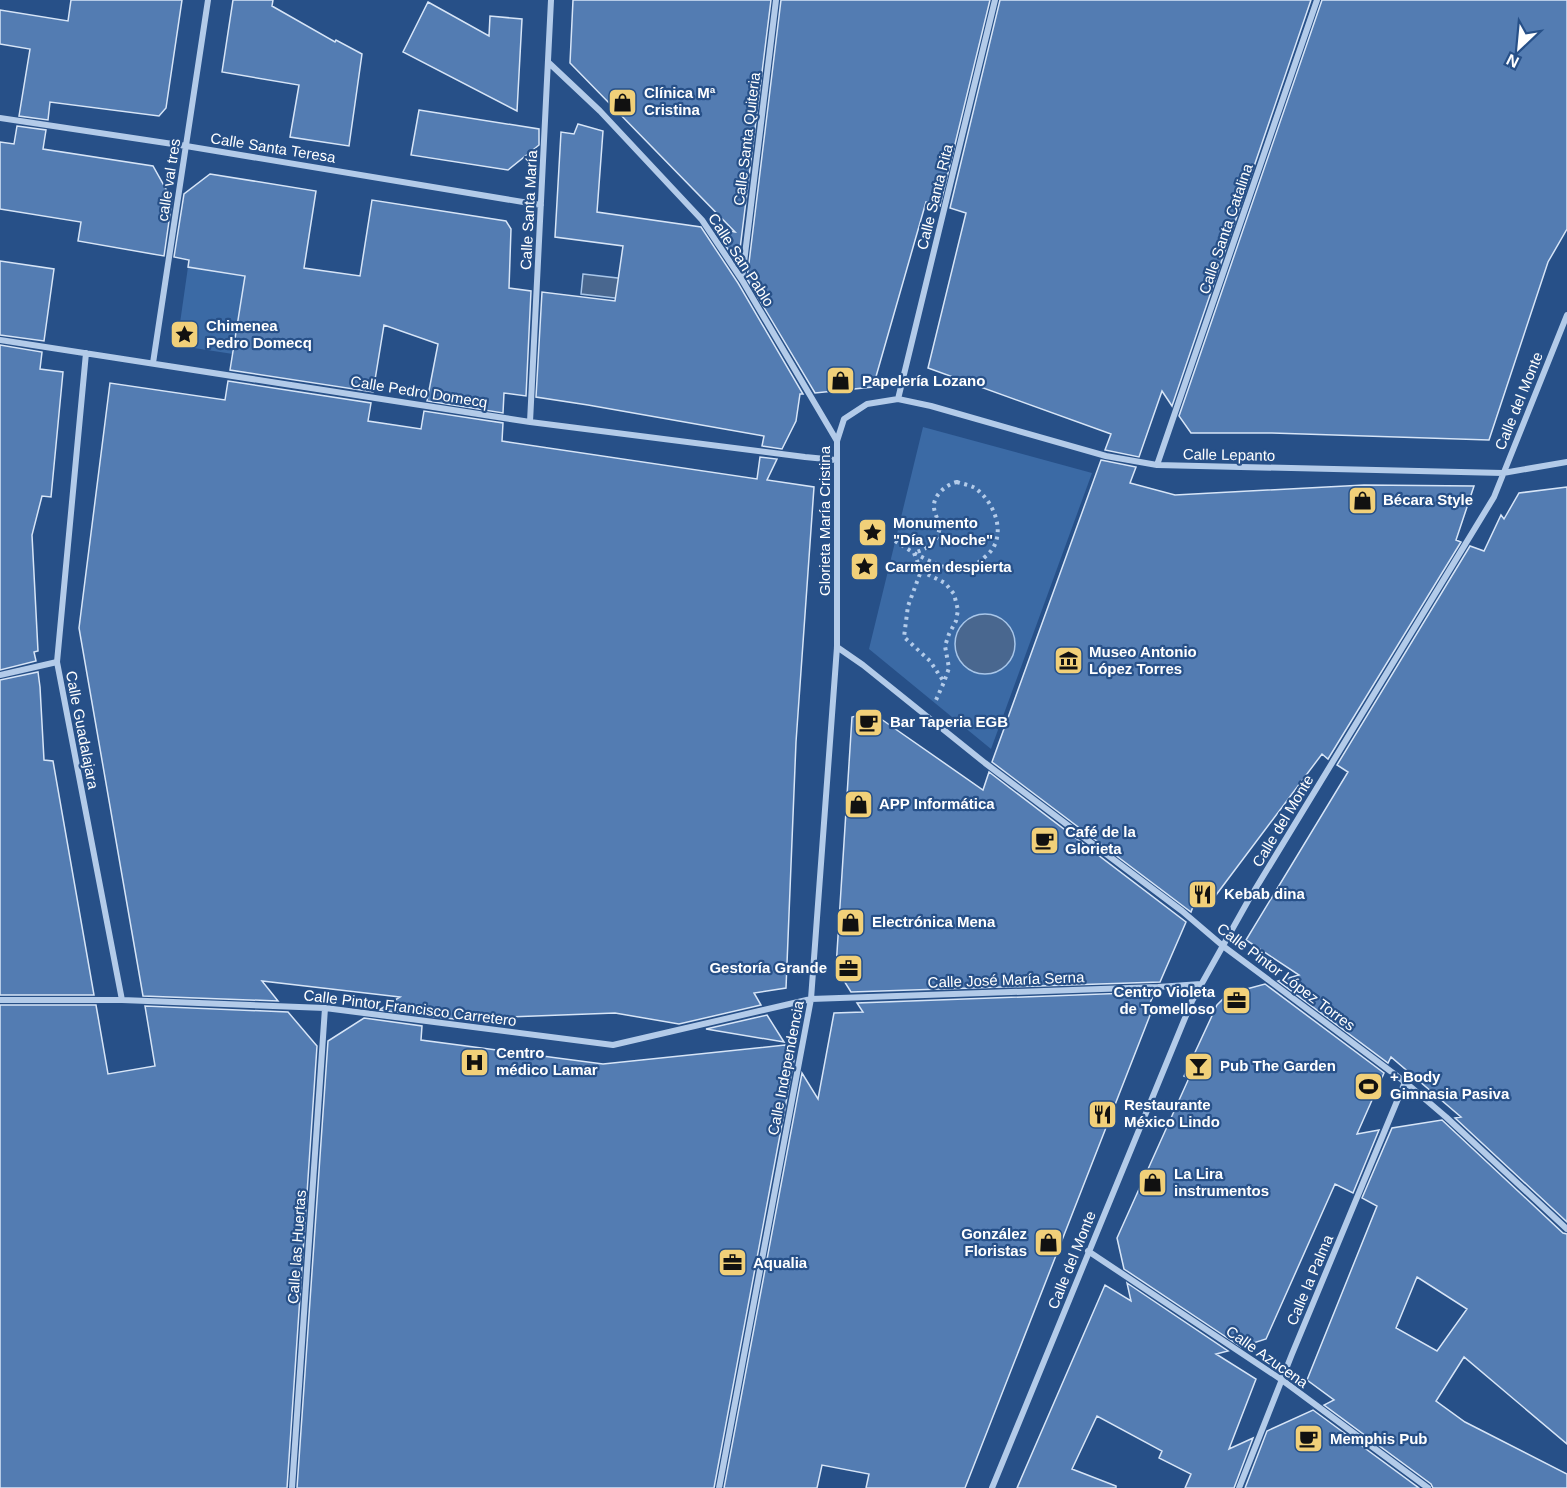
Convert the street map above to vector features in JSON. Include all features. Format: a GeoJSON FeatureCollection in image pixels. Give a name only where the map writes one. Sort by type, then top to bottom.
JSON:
{"type":"FeatureCollection","features":[{"type":"Feature","properties":{"kind":"street","name":"calle val tres"},"geometry":{"type":"LineString","coordinates":[[153,363],[208,0]]}},
{"type":"Feature","properties":{"kind":"street","name":"Calle Santa María"},"geometry":{"type":"LineString","coordinates":[[530,422],[551,0]]}},
{"type":"Feature","properties":{"kind":"street","name":"Calle Santa Quiteria"},"geometry":{"type":"LineString","coordinates":[[742,280],[776,0]]}},
{"type":"Feature","properties":{"kind":"street","name":"Calle Santa Rita"},"geometry":{"type":"LineString","coordinates":[[898,399],[995,0]]}},
{"type":"Feature","properties":{"kind":"street","name":"Calle Santa Catalina"},"geometry":{"type":"LineString","coordinates":[[1157,465],[1317,0]]}},
{"type":"Feature","properties":{"kind":"street","name":"Calle San Pablo"},"geometry":{"type":"LineString","coordinates":[[548,62],[600,111],[702,220],[742,280],[837,441]]}},
{"type":"Feature","properties":{"kind":"street","name":"Calle Santa Teresa"},"geometry":{"type":"LineString","coordinates":[[0,118],[186,146],[541,205]]}},
{"type":"Feature","properties":{"kind":"street","name":"Calle del Monte"},"geometry":{"type":"LineString","coordinates":[[992,1488],[1180,1026],[1254,891],[1494,497],[1567,315]]}},
{"type":"Feature","properties":{"kind":"street","name":"Calle Pedro Domecq"},"geometry":{"type":"LineString","coordinates":[[0,340],[530,422],[836,460]]}},
{"type":"Feature","properties":{"kind":"street","name":"Calle Guadalajara"},"geometry":{"type":"LineString","coordinates":[[86,353],[57,662],[122,1000]]}},
{"type":"Feature","properties":{"kind":"street","name":"Glorieta María Cristina"},"geometry":{"type":"LineString","coordinates":[[837,647],[837,441],[844,419],[867,404],[898,399]]}},
{"type":"Feature","properties":{"kind":"street","name":"Calle Lepanto"},"geometry":{"type":"LineString","coordinates":[[898,399],[931,406],[1106,456],[1157,465],[1503,473],[1567,462]]}},
{"type":"Feature","properties":{"kind":"street","name":"Calle Pintor López Torres"},"geometry":{"type":"LineString","coordinates":[[837,647],[1182,911],[1222,946],[1405,1082],[1446,1116],[1567,1229]]}},
{"type":"Feature","properties":{"kind":"street","name":"Calle Independencia"},"geometry":{"type":"LineString","coordinates":[[719,1488],[812,999],[837,647]]}},
{"type":"Feature","properties":{"kind":"street"},"geometry":{"type":"LineString","coordinates":[[0,675],[57,662]]}},
{"type":"Feature","properties":{"kind":"street","name":"Calle José María Serna"},"geometry":{"type":"LineString","coordinates":[[812,999],[1147,988],[1201,984]]}},
{"type":"Feature","properties":{"kind":"street","name":"Calle Pintor Francisco Carretero"},"geometry":{"type":"LineString","coordinates":[[0,1000],[122,1000],[325,1008],[613,1044],[812,999]]}},
{"type":"Feature","properties":{"kind":"street","name":"Calle las Huertas"},"geometry":{"type":"LineString","coordinates":[[292,1488],[325,1008]]}},
{"type":"Feature","properties":{"kind":"street","name":"Calle la Palma"},"geometry":{"type":"LineString","coordinates":[[1239,1488],[1405,1082]]}},
{"type":"Feature","properties":{"kind":"street","name":"Calle Azucena"},"geometry":{"type":"LineString","coordinates":[[1088,1251],[1282,1380],[1428,1488]]}},
{"type":"Feature","properties":{"kind":"path"},"geometry":{"type":"LineString","coordinates":[[895,541],[914,553],[928,560],[950,568],[976,565],[995,546],[998,524],[994,511],[976,489],[957,482],[949,484],[935,499],[933,508],[940,527],[939,534],[931,546],[914,553]]}},
{"type":"Feature","properties":{"kind":"path"},"geometry":{"type":"LineString","coordinates":[[914,553],[921,571],[908,606],[904,637],[930,661],[944,682]]}},
{"type":"Feature","properties":{"kind":"path"},"geometry":{"type":"LineString","coordinates":[[921,571],[945,583],[954,594],[958,610],[956,621],[945,645],[949,668],[935,704]]}},
{"type":"Feature","properties":{"kind":"shaded area"},"geometry":{"type":"Polygon","coordinates":[[[188,267],[245,276],[233,354],[194,348],[192,330],[180,323],[188,267]]]}},
{"type":"Feature","properties":{"kind":"shaded area"},"geometry":{"type":"Polygon","coordinates":[[[583,274],[626,279],[623,299],[581,294],[583,274]]]}},
{"type":"Feature","properties":{"kind":"shaded area"},"geometry":{"type":"Polygon","coordinates":[[[923,427],[1092,473],[991,749],[869,649],[923,427]]]}},
{"type":"Feature","properties":{"kind":"shaded area"},"geometry":{"type":"Polygon","coordinates":[[[985,614],[1002,619],[1010,627],[1015,644],[1010,661],[1002,669],[985,674],[968,669],[960,661],[955,644],[960,627],[968,619],[985,614]]]}},
{"type":"Feature","properties":{"kind":"building"},"geometry":{"type":"Polygon","coordinates":[[[71,0],[182,0],[166,108],[159,116],[50,102],[48,120],[19,116],[30,49],[0,44],[0,10],[68,21],[71,0]]]}},
{"type":"Feature","properties":{"kind":"building"},"geometry":{"type":"Polygon","coordinates":[[[233,0],[273,0],[272,6],[335,42],[336,40],[362,54],[349,146],[290,137],[299,85],[222,72],[233,0]]]}},
{"type":"Feature","properties":{"kind":"building"},"geometry":{"type":"Polygon","coordinates":[[[573,0],[771,0],[738,265],[715,229],[735,232],[570,63],[573,0]]]}},
{"type":"Feature","properties":{"kind":"building"},"geometry":{"type":"Polygon","coordinates":[[[781,0],[990,0],[940,206],[926,202],[873,387],[815,393],[747,279],[781,0]]]}},
{"type":"Feature","properties":{"kind":"building"},"geometry":{"type":"Polygon","coordinates":[[[1000,0],[1311,0],[1172,406],[1162,391],[1139,457],[1105,450],[1111,434],[928,368],[966,213],[950,208],[1000,0]]]}},
{"type":"Feature","properties":{"kind":"building"},"geometry":{"type":"Polygon","coordinates":[[[1322,0],[1567,0],[1567,229],[1548,262],[1489,440],[1272,433],[1191,433],[1179,416],[1322,0]]]}},
{"type":"Feature","properties":{"kind":"building"},"geometry":{"type":"Polygon","coordinates":[[[428,2],[489,36],[490,16],[522,19],[517,111],[403,52],[428,2]]]}},
{"type":"Feature","properties":{"kind":"building"},"geometry":{"type":"Polygon","coordinates":[[[419,110],[539,129],[539,145],[508,170],[411,155],[419,110]]]}},
{"type":"Feature","properties":{"kind":"building"},"geometry":{"type":"Polygon","coordinates":[[[578,124],[603,131],[597,212],[701,227],[738,283],[803,394],[800,394],[796,421],[782,449],[762,446],[764,436],[536,397],[542,292],[615,301],[623,246],[555,237],[561,132],[574,134],[578,124]]]}},
{"type":"Feature","properties":{"kind":"building"},"geometry":{"type":"Polygon","coordinates":[[[17,126],[46,130],[43,149],[153,166],[172,200],[164,256],[78,241],[81,222],[0,209],[0,142],[14,144],[17,126]]]}},
{"type":"Feature","properties":{"kind":"building"},"geometry":{"type":"Polygon","coordinates":[[[210,174],[316,191],[304,268],[360,276],[372,200],[506,221],[511,229],[509,288],[531,291],[526,396],[504,393],[503,413],[427,401],[438,344],[384,325],[373,392],[230,370],[245,276],[188,267],[189,260],[174,257],[184,194],[210,174]]]}},
{"type":"Feature","properties":{"kind":"building"},"geometry":{"type":"Polygon","coordinates":[[[0,261],[54,269],[44,341],[0,335],[0,261]]]}},
{"type":"Feature","properties":{"kind":"building"},"geometry":{"type":"Polygon","coordinates":[[[0,345],[42,352],[40,369],[63,372],[51,497],[42,496],[32,535],[38,651],[34,652],[36,661],[0,670],[0,345]]]}},
{"type":"Feature","properties":{"kind":"building"},"geometry":{"type":"Polygon","coordinates":[[[228,381],[371,403],[368,421],[421,429],[424,411],[503,423],[502,441],[757,479],[760,457],[777,459],[767,480],[814,487],[796,742],[786,988],[754,993],[761,1005],[679,1024],[615,1013],[454,1019],[379,1010],[400,997],[262,981],[278,1001],[143,996],[79,628],[110,383],[225,400],[228,381]]]}},
{"type":"Feature","properties":{"kind":"building"},"geometry":{"type":"Polygon","coordinates":[[[1101,460],[1136,467],[1130,483],[1175,495],[1364,485],[1474,486],[1456,540],[1461,542],[1328,759],[1322,754],[1213,899],[1194,904],[1191,912],[992,762],[1101,460]]]}},
{"type":"Feature","properties":{"kind":"building"},"geometry":{"type":"Polygon","coordinates":[[[1567,487],[1567,1222],[1455,1118],[1461,1117],[1391,1057],[1388,1063],[1278,981],[1299,975],[1246,940],[1348,772],[1337,765],[1470,546],[1484,551],[1501,515],[1504,519],[1519,493],[1567,487]]]}},
{"type":"Feature","properties":{"kind":"building"},"geometry":{"type":"Polygon","coordinates":[[[38,672],[44,760],[53,761],[94,995],[0,995],[0,680],[38,672]]]}},
{"type":"Feature","properties":{"kind":"building"},"geometry":{"type":"Polygon","coordinates":[[[871,712],[983,790],[989,772],[1186,922],[1160,982],[851,992],[836,968],[852,717],[871,712]]]}},
{"type":"Feature","properties":{"kind":"building"},"geometry":{"type":"Polygon","coordinates":[[[1265,984],[1384,1073],[1357,1134],[1379,1130],[1353,1193],[1335,1184],[1266,1339],[1241,1347],[1124,1269],[1117,1238],[1189,1078],[1184,1076],[1217,1005],[1228,994],[1265,984]]]}},
{"type":"Feature","properties":{"kind":"building"},"geometry":{"type":"Polygon","coordinates":[[[1155,992],[1149,1005],[1154,1005],[965,1488],[866,1488],[869,1474],[822,1465],[817,1488],[724,1488],[802,1073],[818,1099],[834,1013],[863,1012],[857,1003],[1155,992]]]}},
{"type":"Feature","properties":{"kind":"building"},"geometry":{"type":"Polygon","coordinates":[[[0,1005],[96,1005],[108,1074],[155,1066],[145,1006],[288,1012],[317,1046],[287,1488],[0,1488],[0,1005]]]}},
{"type":"Feature","properties":{"kind":"building"},"geometry":{"type":"Polygon","coordinates":[[[767,1015],[784,1042],[706,1029],[767,1015]]]}},
{"type":"Feature","properties":{"kind":"building"},"geometry":{"type":"Polygon","coordinates":[[[364,1018],[422,1026],[421,1040],[603,1064],[785,1045],[794,1060],[714,1488],[297,1488],[328,1041],[364,1018]]]}},
{"type":"Feature","properties":{"kind":"building"},"geometry":{"type":"Polygon","coordinates":[[[1442,1120],[1563,1233],[1567,1234],[1567,1444],[1464,1357],[1436,1401],[1465,1422],[1567,1474],[1567,1488],[1433,1488],[1431,1484],[1324,1405],[1334,1400],[1307,1380],[1377,1206],[1362,1198],[1392,1128],[1442,1120]],[[1417,1277],[1396,1328],[1437,1351],[1467,1309],[1417,1277]]]}},
{"type":"Feature","properties":{"kind":"building"},"geometry":{"type":"Polygon","coordinates":[[[1127,1283],[1228,1351],[1216,1354],[1256,1379],[1229,1449],[1253,1438],[1234,1488],[1185,1488],[1191,1474],[1159,1458],[1162,1451],[1097,1416],[1072,1469],[1116,1486],[1116,1488],[1017,1488],[1105,1285],[1131,1301],[1127,1283]]]}},
{"type":"Feature","properties":{"kind":"building"},"geometry":{"type":"Polygon","coordinates":[[[1313,1410],[1419,1488],[1245,1488],[1267,1431],[1313,1410]]]}},
{"type":"Feature","properties":{"kind":"place","name":"Clínica Mª Cristina"},"geometry":{"type":"Point","coordinates":[623,102]}},
{"type":"Feature","properties":{"kind":"place","name":"Chimenea Pedro Domecq"},"geometry":{"type":"Point","coordinates":[185,335]}},
{"type":"Feature","properties":{"kind":"place","name":"Papelería Lozano"},"geometry":{"type":"Point","coordinates":[841,381]}},
{"type":"Feature","properties":{"kind":"place","name":"Bécara Style"},"geometry":{"type":"Point","coordinates":[1362,500]}},
{"type":"Feature","properties":{"kind":"place","name":"Monumento \"Día y Noche\""},"geometry":{"type":"Point","coordinates":[872,532]}},
{"type":"Feature","properties":{"kind":"place","name":"Carmen despierta"},"geometry":{"type":"Point","coordinates":[864,567]}},
{"type":"Feature","properties":{"kind":"place","name":"Museo Antonio López Torres"},"geometry":{"type":"Point","coordinates":[1068,661]}},
{"type":"Feature","properties":{"kind":"place","name":"Bar Taperia EGB"},"geometry":{"type":"Point","coordinates":[869,722]}},
{"type":"Feature","properties":{"kind":"place","name":"APP Informática"},"geometry":{"type":"Point","coordinates":[858,804]}},
{"type":"Feature","properties":{"kind":"place","name":"Café de la Glorieta"},"geometry":{"type":"Point","coordinates":[1044,841]}},
{"type":"Feature","properties":{"kind":"place","name":"Kebab dina"},"geometry":{"type":"Point","coordinates":[1203,894]}},
{"type":"Feature","properties":{"kind":"place","name":"Electrónica Mena"},"geometry":{"type":"Point","coordinates":[851,922]}},
{"type":"Feature","properties":{"kind":"place","name":"Gestoría Grande"},"geometry":{"type":"Point","coordinates":[848,968]}},
{"type":"Feature","properties":{"kind":"place","name":"Centro Violeta de Tomelloso"},"geometry":{"type":"Point","coordinates":[1236,1001]}},
{"type":"Feature","properties":{"kind":"place","name":"Centro médico Lamar"},"geometry":{"type":"Point","coordinates":[475,1062]}},
{"type":"Feature","properties":{"kind":"place","name":"Pub The Garden"},"geometry":{"type":"Point","coordinates":[1199,1066]}},
{"type":"Feature","properties":{"kind":"place","name":"+ Body Gimnasia Pasiva"},"geometry":{"type":"Point","coordinates":[1369,1086]}},
{"type":"Feature","properties":{"kind":"place","name":"Restaurante México Lindo"},"geometry":{"type":"Point","coordinates":[1103,1114]}},
{"type":"Feature","properties":{"kind":"place","name":"La Lira instrumentos"},"geometry":{"type":"Point","coordinates":[1153,1183]}},
{"type":"Feature","properties":{"kind":"place","name":"González Floristas"},"geometry":{"type":"Point","coordinates":[1048,1243]}},
{"type":"Feature","properties":{"kind":"place","name":"Aqualia"},"geometry":{"type":"Point","coordinates":[732,1263]}},
{"type":"Feature","properties":{"kind":"place","name":"Memphis Pub"},"geometry":{"type":"Point","coordinates":[1309,1439]}}]}
